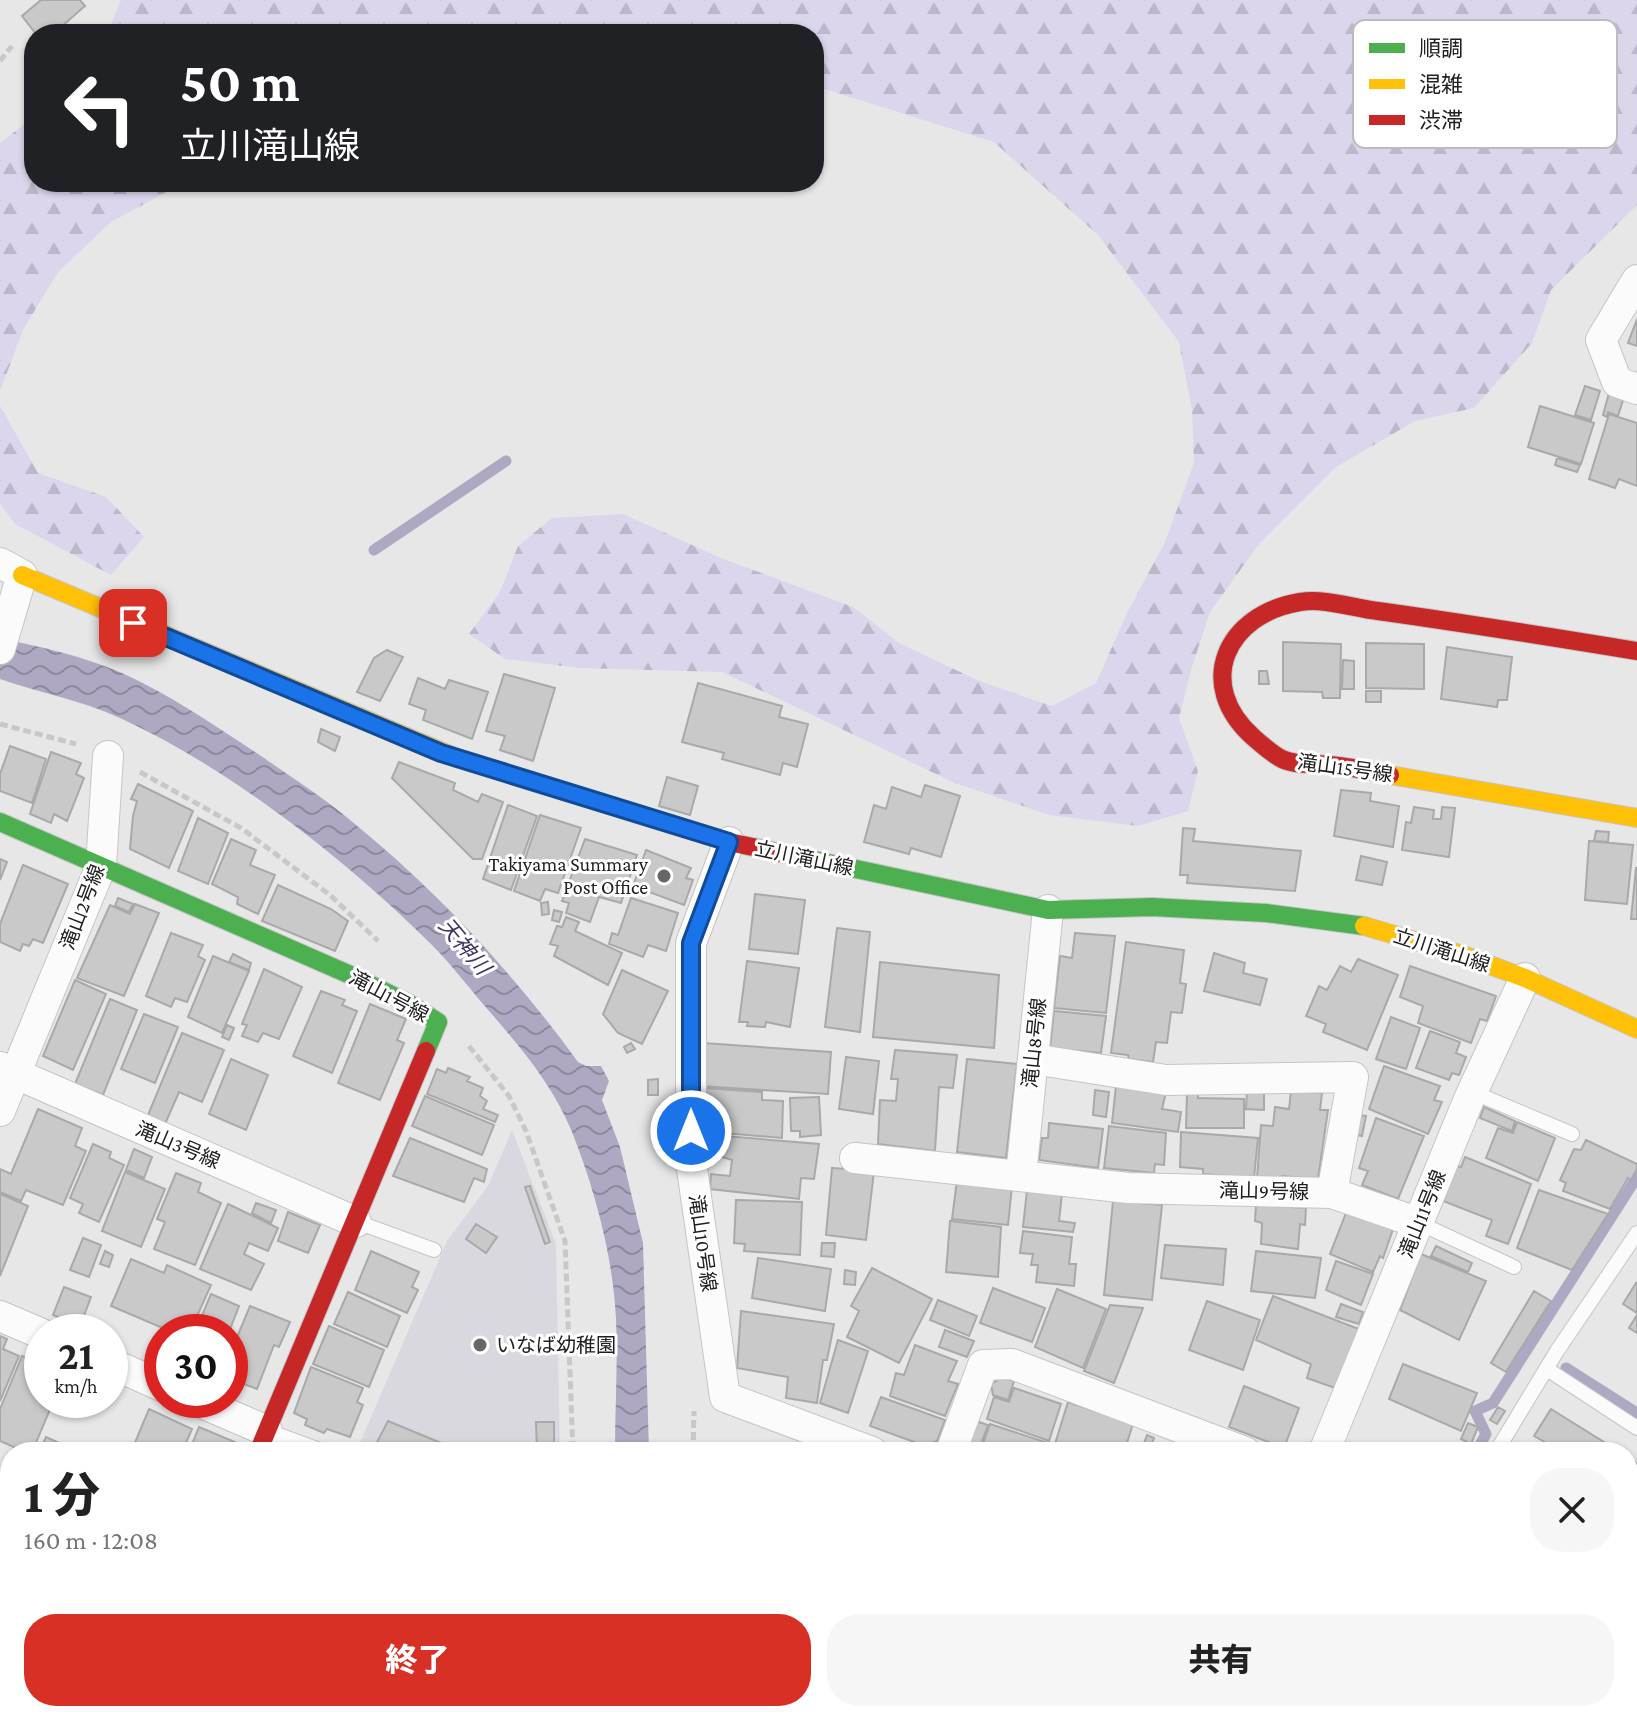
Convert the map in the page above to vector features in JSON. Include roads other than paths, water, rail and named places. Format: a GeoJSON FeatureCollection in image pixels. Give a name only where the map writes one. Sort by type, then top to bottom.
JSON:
{"type":"FeatureCollection","features":[{"type":"Feature","properties":{"kind":"street"},"geometry":{"type":"LineString","coordinates":[[1637,280],[1601,340],[1617,382],[1637,389]]}},
{"type":"Feature","properties":{"kind":"street"},"geometry":{"type":"LineString","coordinates":[[4,638],[11,569]]}},
{"type":"Feature","properties":{"kind":"street","name":"立川滝山線"},"geometry":{"type":"LineString","coordinates":[[11,569],[441,753],[729,842],[1048,910],[1180,908],[1266,913],[1362,925],[1460,954],[1525,978],[1637,1029]]}},
{"type":"Feature","properties":{"kind":"street","name":"滝山15号線"},"geometry":{"type":"LineString","coordinates":[[1637,651],[1421,616],[1302,601],[1266,610],[1247,621],[1226,648],[1221,670],[1225,707],[1245,733],[1285,760],[1334,765],[1637,818]]}},
{"type":"Feature","properties":{"kind":"street","name":"滝山2号線"},"geometry":{"type":"LineString","coordinates":[[0,1111],[8,1071],[101,866],[108,756]]}},
{"type":"Feature","properties":{"kind":"street","name":"滝山1号線"},"geometry":{"type":"LineString","coordinates":[[0,822],[355,977],[410,1004],[438,1022],[263,1441]]}},
{"type":"Feature","properties":{"kind":"street","name":"滝山10号線"},"geometry":{"type":"LineString","coordinates":[[729,842],[691,943],[691,1162],[725,1397],[845,1442]]}},
{"type":"Feature","properties":{"kind":"street","name":"滝山8号線"},"geometry":{"type":"LineString","coordinates":[[1021,1176],[1048,910]]}},
{"type":"Feature","properties":{"kind":"street","name":"滝山11号線"},"geometry":{"type":"LineString","coordinates":[[1328,1442],[1472,1092],[1525,978]]}},
{"type":"Feature","properties":{"kind":"street","name":"滝山9号線"},"geometry":{"type":"LineString","coordinates":[[855,1158],[1128,1188],[1332,1193],[1353,1077],[1166,1080],[1033,1059]]}},
{"type":"Feature","properties":{"kind":"street","name":"滝山3号線"},"geometry":{"type":"LineString","coordinates":[[8,1071],[356,1222]]}},
{"type":"Feature","properties":{"kind":"street"},"geometry":{"type":"LineString","coordinates":[[1332,1193],[1419,1223]]}},
{"type":"Feature","properties":{"kind":"street"},"geometry":{"type":"LineString","coordinates":[[0,1316],[24,1326]]}},
{"type":"Feature","properties":{"kind":"street"},"geometry":{"type":"LineString","coordinates":[[955,1442],[983,1365],[1012,1364],[1219,1442]]}},
{"type":"Feature","properties":{"kind":"street"},"geometry":{"type":"LineString","coordinates":[[225,1418],[263,1441]]}},
{"type":"Feature","properties":{"kind":"lane"},"geometry":{"type":"LineString","coordinates":[[1472,1092],[1572,1134]]}},
{"type":"Feature","properties":{"kind":"lane"},"geometry":{"type":"LineString","coordinates":[[356,1222],[434,1250]]}},
{"type":"Feature","properties":{"kind":"lane"},"geometry":{"type":"LineString","coordinates":[[1419,1223],[1514,1267]]}},
{"type":"Feature","properties":{"kind":"lane"},"geometry":{"type":"LineString","coordinates":[[1502,1442],[1547,1369],[1635,1242]]}},
{"type":"Feature","properties":{"kind":"lane"},"geometry":{"type":"LineString","coordinates":[[1547,1369],[1637,1428]]}},
{"type":"Feature","properties":{"kind":"water","name":"天神川"},"geometry":{"type":"Polygon","coordinates":[[[0,638],[107,667],[139,681],[205,719],[318,795],[386,850],[474,936],[578,1062],[586,1066],[601,1066],[609,1081],[602,1100],[620,1147],[643,1243],[649,1442],[615,1442],[616,1319],[611,1272],[602,1224],[572,1132],[544,1080],[451,966],[362,880],[285,818],[203,763],[120,718],[0,679],[0,638]]]}},
{"type":"Feature","properties":{"kind":"waterway"},"geometry":{"type":"LineString","coordinates":[[374,550],[506,461]]}},
{"type":"Feature","properties":{"kind":"waterway"},"geometry":{"type":"LineString","coordinates":[[1482,1442],[1486,1434],[1475,1411],[1493,1403],[1637,1177]]}},
{"type":"Feature","properties":{"kind":"waterway"},"geometry":{"type":"LineString","coordinates":[[1566,1368],[1637,1413]]}},
{"type":"Feature","properties":{"kind":"place","name":"Takiyama Summary Post Office"},"geometry":{"type":"Point","coordinates":[664,876]}},
{"type":"Feature","properties":{"kind":"place","name":"いなば幼稚園"},"geometry":{"type":"Point","coordinates":[480,1345]}}]}
